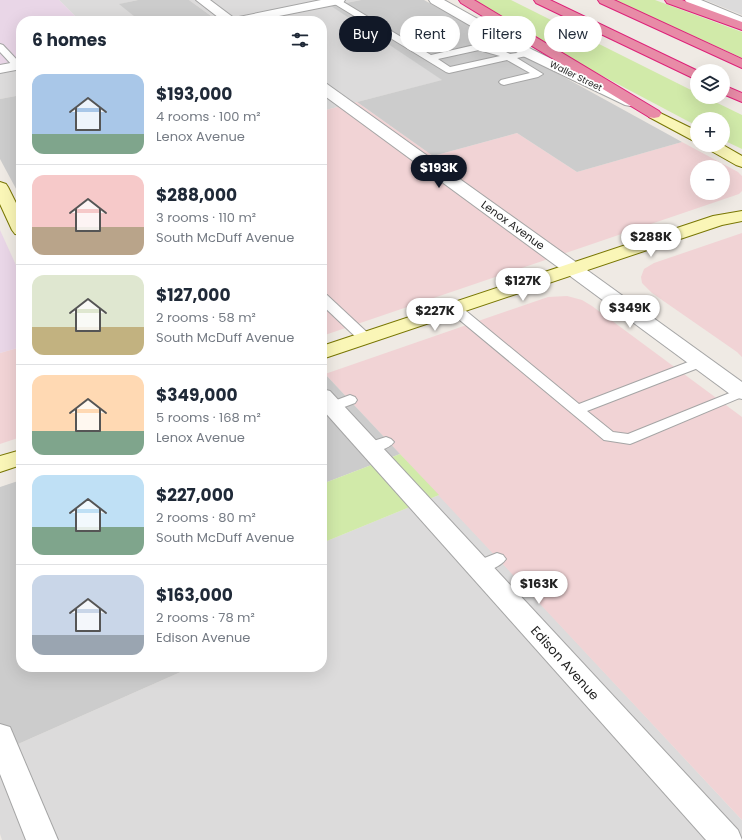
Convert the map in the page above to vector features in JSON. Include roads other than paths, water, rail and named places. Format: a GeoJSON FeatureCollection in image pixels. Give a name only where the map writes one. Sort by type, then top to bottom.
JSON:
{"type":"FeatureCollection","features":[{"type":"Feature","properties":{"kind":"highway"},"geometry":{"type":"LineString","coordinates":[[465,0],[654,114]]}},
{"type":"Feature","properties":{"kind":"highway"},"geometry":{"type":"LineString","coordinates":[[540,0],[690,73]]}},
{"type":"Feature","properties":{"kind":"highway"},"geometry":{"type":"LineString","coordinates":[[604,0],[742,64]]}},
{"type":"Feature","properties":{"kind":"highway"},"geometry":{"type":"LineString","coordinates":[[671,0],[742,26]]}},
{"type":"Feature","properties":{"kind":"highway"},"geometry":{"type":"LineString","coordinates":[[730,92],[742,98]]}},
{"type":"Feature","properties":{"kind":"main road","name":"Waller Street"},"geometry":{"type":"LineString","coordinates":[[654,114],[690,133]]}},
{"type":"Feature","properties":{"kind":"main road"},"geometry":{"type":"LineString","coordinates":[[724,152],[742,162]]}},
{"type":"Feature","properties":{"kind":"main road"},"geometry":{"type":"LineString","coordinates":[[0,187],[16,220]]}},
{"type":"Feature","properties":{"kind":"main road"},"geometry":{"type":"LineString","coordinates":[[719,220],[742,207]]}},
{"type":"Feature","properties":{"kind":"main road"},"geometry":{"type":"LineString","coordinates":[[327,351],[719,220],[742,216]]}},
{"type":"Feature","properties":{"kind":"main road"},"geometry":{"type":"LineString","coordinates":[[0,464],[16,459]]}},
{"type":"Feature","properties":{"kind":"street"},"geometry":{"type":"LineString","coordinates":[[202,0],[224,16]]}},
{"type":"Feature","properties":{"kind":"street"},"geometry":{"type":"LineString","coordinates":[[260,16],[337,0]]}},
{"type":"Feature","properties":{"kind":"street","name":"Waller Street"},"geometry":{"type":"LineString","coordinates":[[435,0],[468,18]]}},
{"type":"Feature","properties":{"kind":"street"},"geometry":{"type":"LineString","coordinates":[[691,0],[742,22]]}},
{"type":"Feature","properties":{"kind":"street","name":"Waller Street"},"geometry":{"type":"LineString","coordinates":[[528,52],[654,114]]}},
{"type":"Feature","properties":{"kind":"street"},"geometry":{"type":"LineString","coordinates":[[0,69],[16,66]]}},
{"type":"Feature","properties":{"kind":"street","name":"Lenox Avenue"},"geometry":{"type":"LineString","coordinates":[[327,91],[742,392]]}},
{"type":"Feature","properties":{"kind":"street","name":"Edison Avenue"},"geometry":{"type":"LineString","coordinates":[[334,401],[378,445],[487,563],[727,840]]}},
{"type":"Feature","properties":{"kind":"street"},"geometry":{"type":"LineString","coordinates":[[0,736],[42,840]]}},
{"type":"Feature","properties":{"kind":"lane"},"geometry":{"type":"LineString","coordinates":[[337,0],[449,70],[528,52]]}},
{"type":"Feature","properties":{"kind":"lane"},"geometry":{"type":"LineString","coordinates":[[0,47],[16,62]]}},
{"type":"Feature","properties":{"kind":"lane"},"geometry":{"type":"LineString","coordinates":[[430,58],[479,47],[493,50],[538,74],[504,82]]}},
{"type":"Feature","properties":{"kind":"lane"},"geometry":{"type":"LineString","coordinates":[[327,303],[366,339]]}},
{"type":"Feature","properties":{"kind":"lane"},"geometry":{"type":"LineString","coordinates":[[455,309],[609,437],[630,439],[742,392]]}},
{"type":"Feature","properties":{"kind":"lane"},"geometry":{"type":"LineString","coordinates":[[577,410],[701,362]]}}]}
